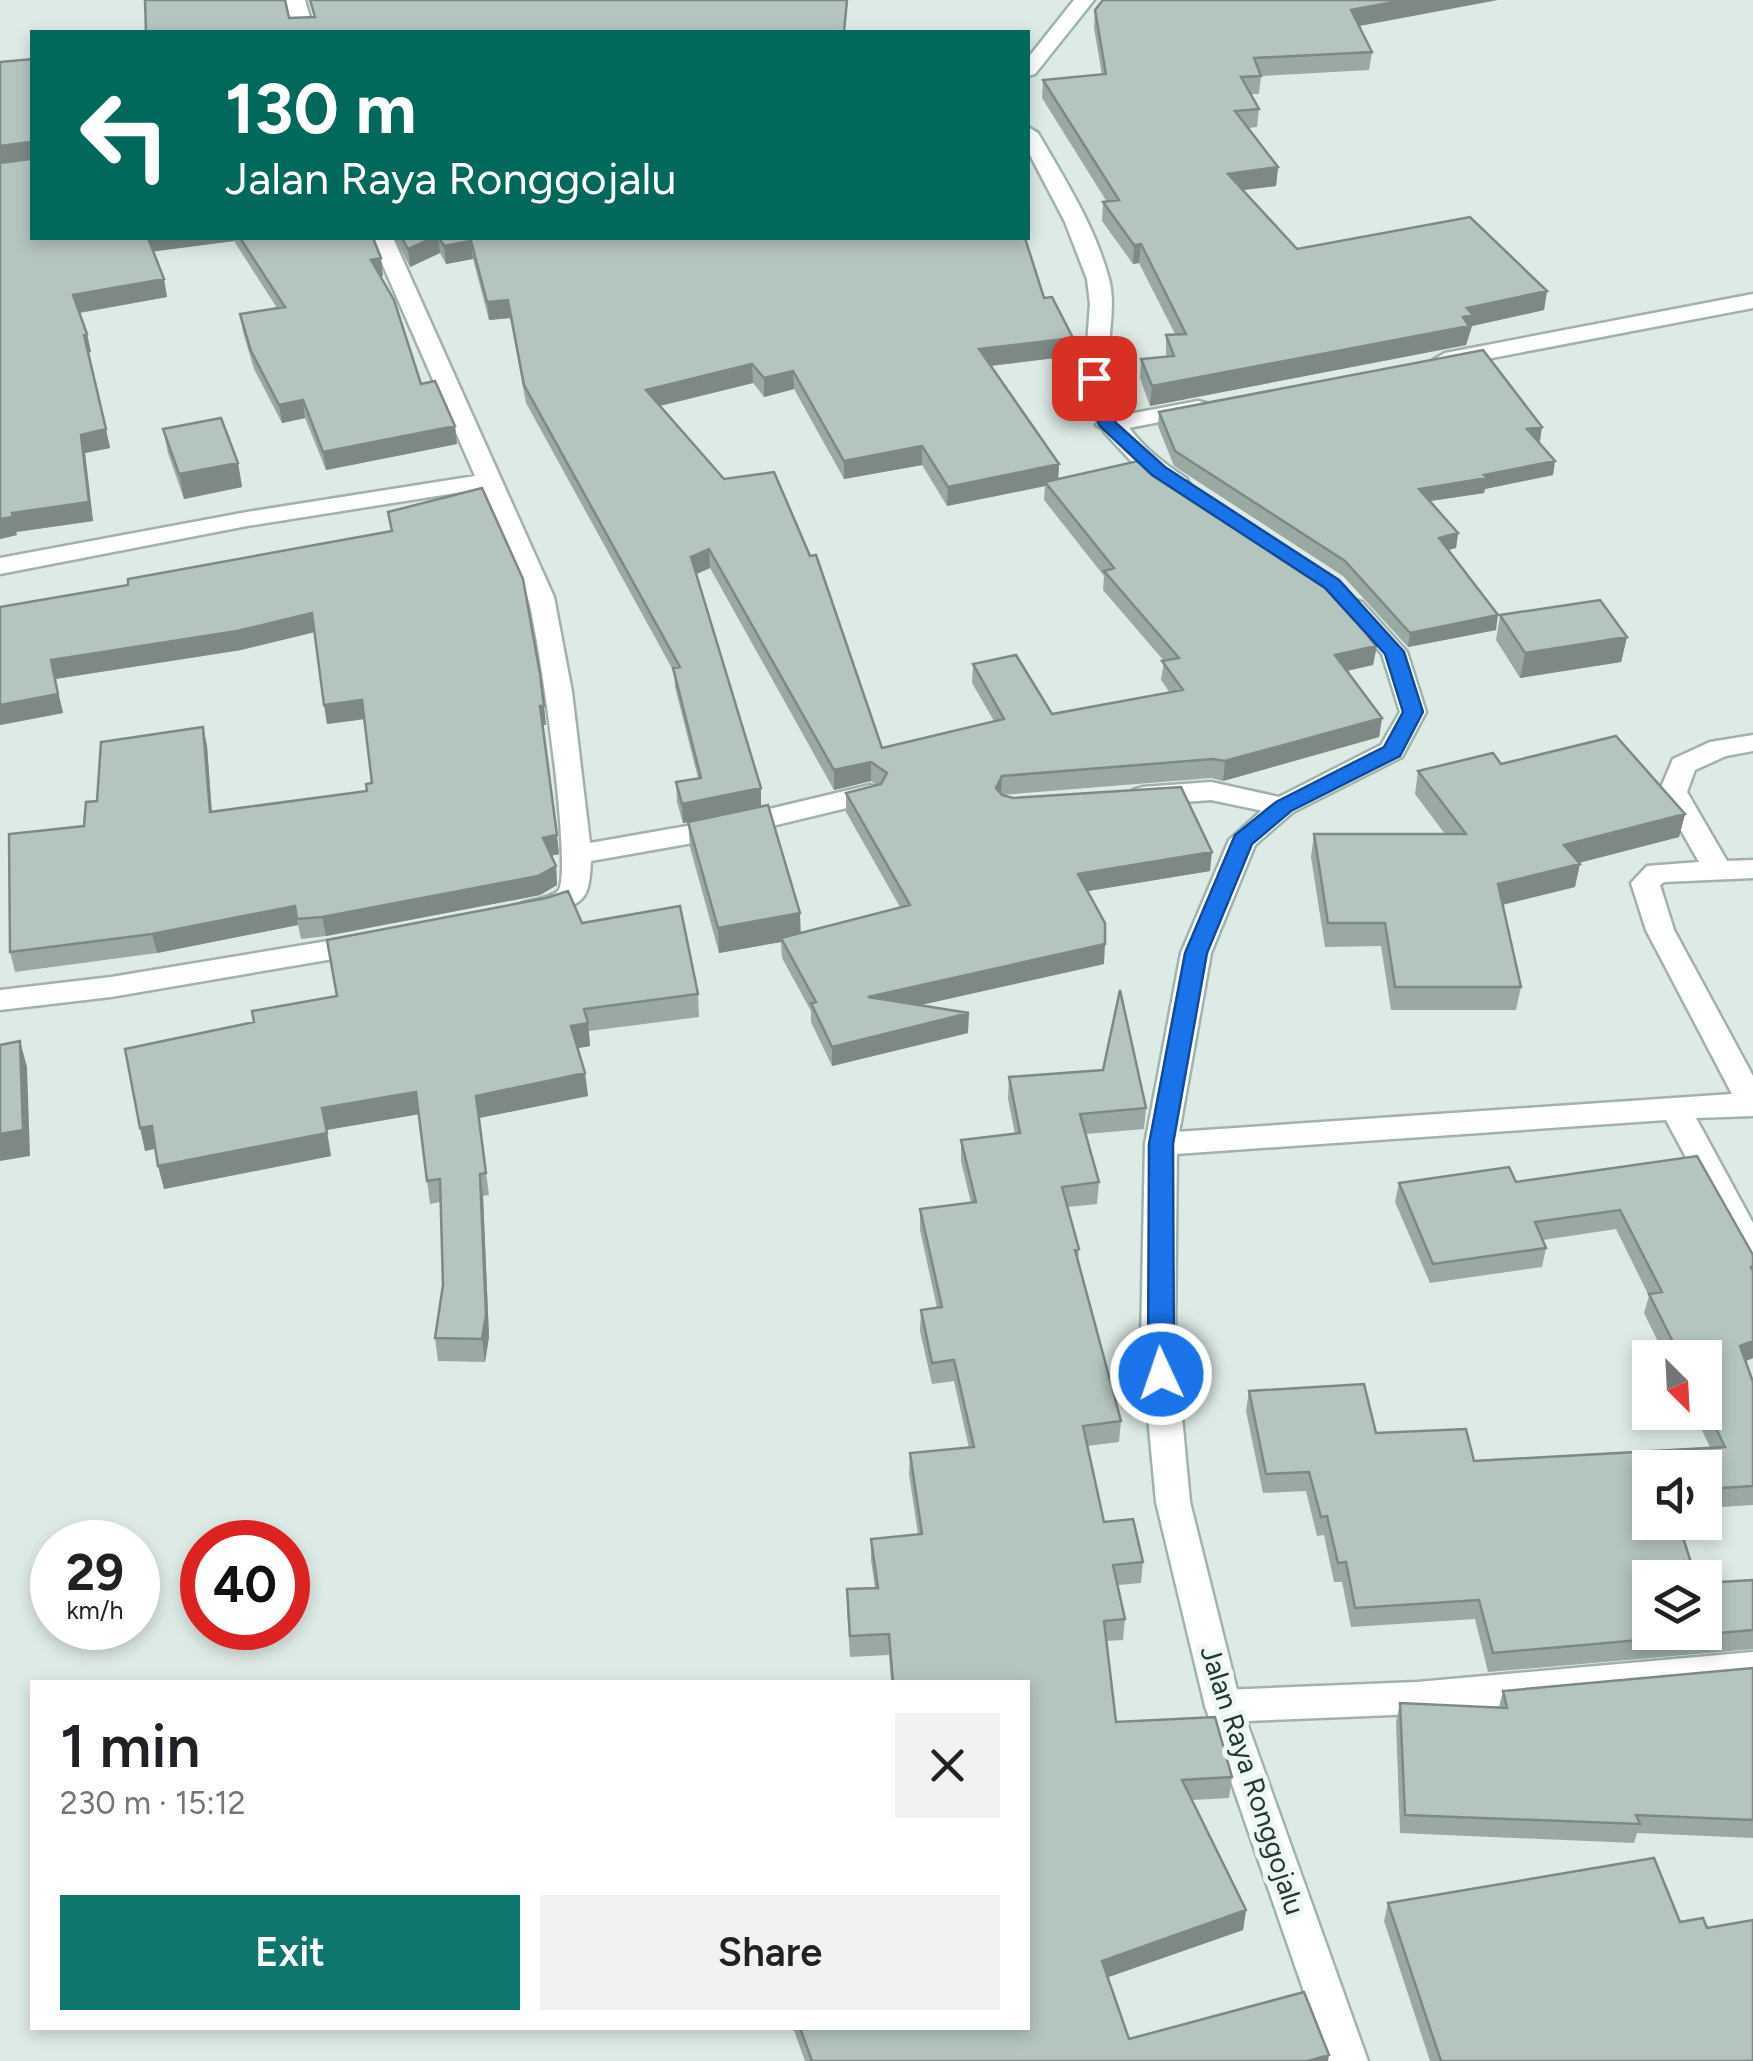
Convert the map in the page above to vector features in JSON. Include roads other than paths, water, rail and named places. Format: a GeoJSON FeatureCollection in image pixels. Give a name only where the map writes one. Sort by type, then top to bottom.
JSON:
{"type":"FeatureCollection","features":[{"type":"Feature","properties":{"kind":"street"},"geometry":{"type":"LineString","coordinates":[[295,0],[303,30]]}},
{"type":"Feature","properties":{"kind":"street"},"geometry":{"type":"LineString","coordinates":[[1030,68],[1084,0]]}},
{"type":"Feature","properties":{"kind":"street"},"geometry":{"type":"LineString","coordinates":[[1030,137],[1084,237],[1099,282],[1101,306],[1094,378],[1108,425],[1158,471],[1206,501]]}},
{"type":"Feature","properties":{"kind":"street"},"geometry":{"type":"LineString","coordinates":[[383,240],[540,597],[559,692],[577,854],[575,889],[566,899],[509,915]]}},
{"type":"Feature","properties":{"kind":"street"},"geometry":{"type":"LineString","coordinates":[[1420,365],[1753,301]]}},
{"type":"Feature","properties":{"kind":"street"},"geometry":{"type":"LineString","coordinates":[[1108,425],[1225,403]]}},
{"type":"Feature","properties":{"kind":"street"},"geometry":{"type":"LineString","coordinates":[[0,566],[247,519],[488,481]]}},
{"type":"Feature","properties":{"kind":"street","name":"Jalan Raya Ronggojalu"},"geometry":{"type":"LineString","coordinates":[[1332,584],[1394,652],[1413,712],[1392,751],[1283,806],[1243,840],[1196,953],[1161,1144],[1158,1342],[1173,1502],[1223,1706],[1348,2061]]}},
{"type":"Feature","properties":{"kind":"street"},"geometry":{"type":"LineString","coordinates":[[1718,870],[1672,792],[1683,766],[1720,748],[1753,743]]}},
{"type":"Feature","properties":{"kind":"street"},"geometry":{"type":"LineString","coordinates":[[1114,797],[1211,791],[1283,806]]}},
{"type":"Feature","properties":{"kind":"street"},"geometry":{"type":"LineString","coordinates":[[577,854],[727,828],[870,794]]}},
{"type":"Feature","properties":{"kind":"street"},"geometry":{"type":"LineString","coordinates":[[1161,1144],[1753,1104],[1660,930],[1645,883],[1657,873],[1753,869]]}},
{"type":"Feature","properties":{"kind":"street"},"geometry":{"type":"LineString","coordinates":[[0,1000],[111,987],[394,939]]}},
{"type":"Feature","properties":{"kind":"street"},"geometry":{"type":"LineString","coordinates":[[1677,1111],[1753,1252]]}},
{"type":"Feature","properties":{"kind":"street"},"geometry":{"type":"LineString","coordinates":[[1223,1706],[1417,1698],[1753,1667]]}}]}
